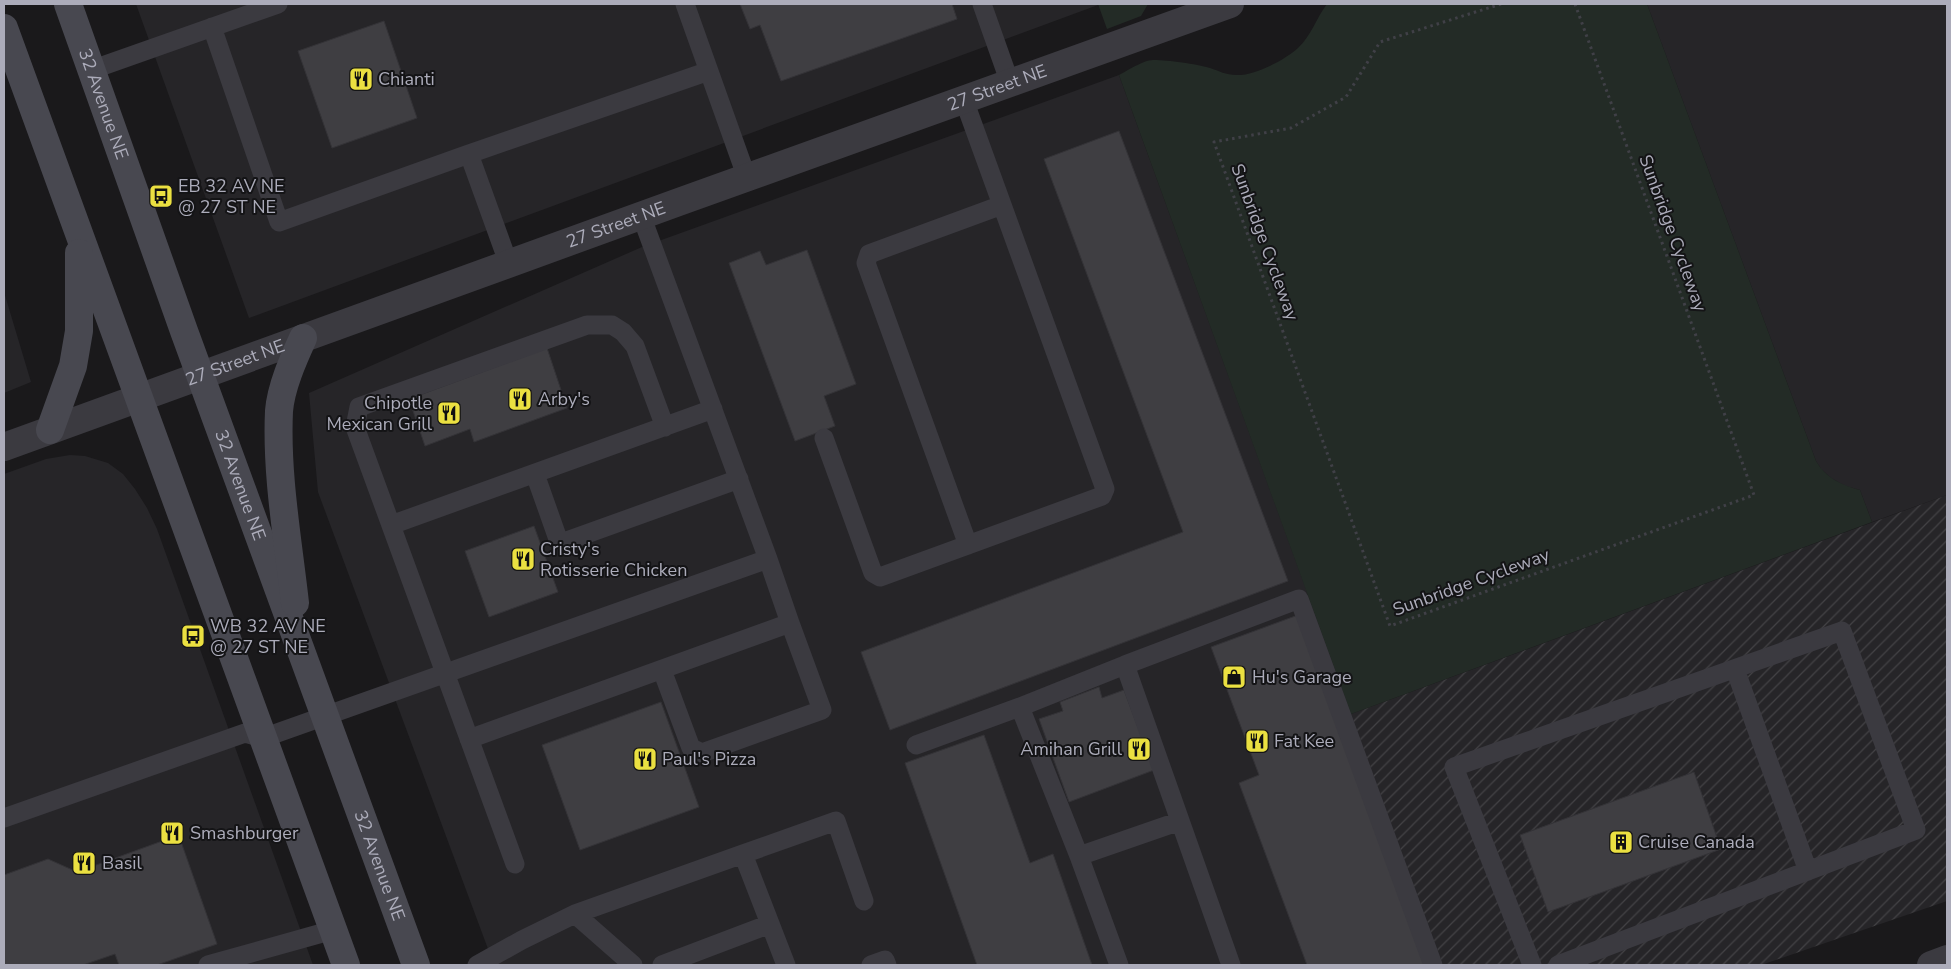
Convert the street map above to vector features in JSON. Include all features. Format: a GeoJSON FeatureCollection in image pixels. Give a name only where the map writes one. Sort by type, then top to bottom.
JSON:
{"type":"FeatureCollection","features":[{"type":"Feature","properties":{"kind":"main road","name":"32 Avenue NE"},"geometry":{"type":"LineString","coordinates":[[68,4],[200,375],[416,965]]}},
{"type":"Feature","properties":{"kind":"main road"},"geometry":{"type":"LineString","coordinates":[[4,28],[346,965]]}},
{"type":"Feature","properties":{"kind":"main road"},"geometry":{"type":"LineString","coordinates":[[50,430],[73,366],[79,331],[78,234]]}},
{"type":"Feature","properties":{"kind":"main road"},"geometry":{"type":"LineString","coordinates":[[299,644],[281,474],[279,410],[290,366],[303,338]]}},
{"type":"Feature","properties":{"kind":"street","name":"27 Street NE"},"geometry":{"type":"LineString","coordinates":[[4,447],[508,262],[1230,4]]}},
{"type":"Feature","properties":{"kind":"street"},"geometry":{"type":"LineString","coordinates":[[1930,965],[1947,959]]}},
{"type":"Feature","properties":{"kind":"lane"},"geometry":{"type":"LineString","coordinates":[[91,70],[278,4]]}},
{"type":"Feature","properties":{"kind":"lane"},"geometry":{"type":"LineString","coordinates":[[685,4],[747,178]]}},
{"type":"Feature","properties":{"kind":"lane"},"geometry":{"type":"LineString","coordinates":[[982,4],[1010,83]]}},
{"type":"Feature","properties":{"kind":"lane"},"geometry":{"type":"LineString","coordinates":[[212,27],[278,222],[709,71]]}},
{"type":"Feature","properties":{"kind":"lane"},"geometry":{"type":"LineString","coordinates":[[824,438],[873,573],[880,577],[1102,496],[1105,489],[964,100]]}},
{"type":"Feature","properties":{"kind":"lane"},"geometry":{"type":"LineString","coordinates":[[469,154],[508,262]]}},
{"type":"Feature","properties":{"kind":"lane"},"geometry":{"type":"LineString","coordinates":[[968,545],[866,263],[869,254],[1002,205]]}},
{"type":"Feature","properties":{"kind":"lane"},"geometry":{"type":"LineString","coordinates":[[641,215],[822,710],[702,753],[691,748],[662,670]]}},
{"type":"Feature","properties":{"kind":"lane"},"geometry":{"type":"LineString","coordinates":[[514,864],[354,427],[359,407],[587,325],[612,325],[624,332],[635,346],[665,427]]}},
{"type":"Feature","properties":{"kind":"lane"},"geometry":{"type":"LineString","coordinates":[[391,525],[713,409]]}},
{"type":"Feature","properties":{"kind":"lane"},"geometry":{"type":"LineString","coordinates":[[535,474],[558,539],[564,542],[739,479]]}},
{"type":"Feature","properties":{"kind":"lane"},"geometry":{"type":"LineString","coordinates":[[4,818],[245,733],[263,738],[768,559]]}},
{"type":"Feature","properties":{"kind":"lane"},"geometry":{"type":"LineString","coordinates":[[916,745],[1020,707],[1299,598],[1433,965]]}},
{"type":"Feature","properties":{"kind":"lane"},"geometry":{"type":"LineString","coordinates":[[469,739],[790,623]]}},
{"type":"Feature","properties":{"kind":"lane"},"geometry":{"type":"LineString","coordinates":[[1532,965],[1454,767],[1842,631],[1916,830],[1558,965]]}},
{"type":"Feature","properties":{"kind":"lane"},"geometry":{"type":"LineString","coordinates":[[1125,665],[1231,965]]}},
{"type":"Feature","properties":{"kind":"lane"},"geometry":{"type":"LineString","coordinates":[[1735,669],[1808,871]]}},
{"type":"Feature","properties":{"kind":"lane"},"geometry":{"type":"LineString","coordinates":[[1020,707],[1119,965]]}},
{"type":"Feature","properties":{"kind":"lane"},"geometry":{"type":"LineString","coordinates":[[477,965],[510,957],[522,940],[575,914],[836,820],[864,902]]}},
{"type":"Feature","properties":{"kind":"lane"},"geometry":{"type":"LineString","coordinates":[[1078,856],[1180,821]]}},
{"type":"Feature","properties":{"kind":"lane"},"geometry":{"type":"LineString","coordinates":[[743,854],[786,965]]}},
{"type":"Feature","properties":{"kind":"lane"},"geometry":{"type":"LineString","coordinates":[[575,914],[633,965]]}},
{"type":"Feature","properties":{"kind":"lane"},"geometry":{"type":"LineString","coordinates":[[662,965],[770,924]]}},
{"type":"Feature","properties":{"kind":"lane"},"geometry":{"type":"LineString","coordinates":[[208,965],[333,930]]}},
{"type":"Feature","properties":{"kind":"lane"},"geometry":{"type":"LineString","coordinates":[[871,965],[885,960],[886,965]]}},
{"type":"Feature","properties":{"kind":"path","name":"Sunbridge Cycleway"},"geometry":{"type":"LineString","coordinates":[[1501,4],[1380,42],[1346,97],[1291,128],[1214,142],[1390,626],[1754,495],[1575,4]]}},
{"type":"Feature","properties":{"kind":"shaded area"},"geometry":{"type":"Polygon","coordinates":[[[136,4],[1098,4],[1098,5],[249,318],[136,4]]]}},
{"type":"Feature","properties":{"kind":"shaded area"},"geometry":{"type":"Polygon","coordinates":[[[1098,4],[1148,4],[1141,16],[1107,29],[1098,4]]]}},
{"type":"Feature","properties":{"kind":"shaded area"},"geometry":{"type":"Polygon","coordinates":[[[1327,4],[1647,4],[1816,461],[1824,472],[1835,480],[1860,490],[1872,522],[1351,714],[1119,75],[1150,60],[1174,61],[1197,65],[1232,75],[1243,75],[1260,70],[1277,62],[1298,48],[1307,38],[1327,4]]]}},
{"type":"Feature","properties":{"kind":"shaded area"},"geometry":{"type":"Polygon","coordinates":[[[1647,4],[1947,4],[1947,495],[1872,522],[1860,490],[1845,486],[1831,478],[1821,469],[1816,461],[1647,4]]]}},
{"type":"Feature","properties":{"kind":"shaded area"},"geometry":{"type":"Polygon","coordinates":[[[1119,75],[1443,965],[494,965],[318,492],[309,393],[642,247],[1119,75]]]}},
{"type":"Feature","properties":{"kind":"shaded area"},"geometry":{"type":"Polygon","coordinates":[[[4,292],[31,382],[4,393],[4,292]]]}},
{"type":"Feature","properties":{"kind":"shaded area"},"geometry":{"type":"Polygon","coordinates":[[[70,455],[85,456],[108,463],[123,474],[147,508],[157,529],[313,965],[4,965],[4,474],[46,459],[70,455]]]}},
{"type":"Feature","properties":{"kind":"shaded area"},"geometry":{"type":"Polygon","coordinates":[[[1947,495],[1947,901],[1761,965],[1443,965],[1351,714],[1947,495]]]}},
{"type":"Feature","properties":{"kind":"building"},"geometry":{"type":"Polygon","coordinates":[[[740,4],[952,4],[957,19],[781,81],[760,25],[750,29],[740,4]]]}},
{"type":"Feature","properties":{"kind":"building"},"geometry":{"type":"Polygon","coordinates":[[[384,21],[417,118],[332,148],[298,51],[384,21]]]}},
{"type":"Feature","properties":{"kind":"building"},"geometry":{"type":"Polygon","coordinates":[[[1119,131],[1288,581],[890,730],[861,652],[1183,532],[1044,159],[1119,131]]]}},
{"type":"Feature","properties":{"kind":"building"},"geometry":{"type":"Polygon","coordinates":[[[807,250],[856,384],[824,396],[835,426],[795,441],[729,263],[760,251],[766,265],[807,250]]]}},
{"type":"Feature","properties":{"kind":"building"},"geometry":{"type":"Polygon","coordinates":[[[547,348],[567,408],[474,442],[470,429],[425,446],[409,399],[547,348]]]}},
{"type":"Feature","properties":{"kind":"building"},"geometry":{"type":"Polygon","coordinates":[[[534,526],[558,592],[489,617],[465,551],[534,526]]]}},
{"type":"Feature","properties":{"kind":"building"},"geometry":{"type":"Polygon","coordinates":[[[1298,615],[1429,965],[1307,965],[1239,783],[1259,775],[1211,647],[1298,615]]]}},
{"type":"Feature","properties":{"kind":"building"},"geometry":{"type":"Polygon","coordinates":[[[1099,687],[1102,698],[1124,690],[1154,770],[1069,802],[1039,719],[1063,711],[1060,702],[1099,687]]]}},
{"type":"Feature","properties":{"kind":"building"},"geometry":{"type":"Polygon","coordinates":[[[661,702],[699,807],[580,850],[542,745],[661,702]]]}},
{"type":"Feature","properties":{"kind":"building"},"geometry":{"type":"Polygon","coordinates":[[[984,735],[1030,863],[1053,854],[1092,965],[977,965],[905,763],[984,735]]]}},
{"type":"Feature","properties":{"kind":"building","name":"Cruise Canada"},"geometry":{"type":"Polygon","coordinates":[[[1694,772],[1721,849],[1548,912],[1520,835],[1694,772]]]}},
{"type":"Feature","properties":{"kind":"building"},"geometry":{"type":"Polygon","coordinates":[[[179,836],[217,944],[157,965],[119,965],[115,954],[83,965],[4,965],[4,875],[48,859],[77,872],[179,836]]]}},
{"type":"Feature","properties":{"kind":"place","name":"Chianti"},"geometry":{"type":"Point","coordinates":[361,79]}},
{"type":"Feature","properties":{"kind":"place","name":"EB 32 AV NE @ 27 ST NE"},"geometry":{"type":"Point","coordinates":[161,196]}},
{"type":"Feature","properties":{"kind":"place","name":"Arby's"},"geometry":{"type":"Point","coordinates":[520,399]}},
{"type":"Feature","properties":{"kind":"place","name":"Chipotle Mexican Grill"},"geometry":{"type":"Point","coordinates":[449,413]}},
{"type":"Feature","properties":{"kind":"place","name":"Cristy's Rotisserie Chicken"},"geometry":{"type":"Point","coordinates":[523,559]}},
{"type":"Feature","properties":{"kind":"place","name":"WB 32 AV NE @ 27 ST NE"},"geometry":{"type":"Point","coordinates":[193,636]}},
{"type":"Feature","properties":{"kind":"place","name":"Hu's Garage"},"geometry":{"type":"Point","coordinates":[1234,677]}},
{"type":"Feature","properties":{"kind":"place","name":"Fat Kee"},"geometry":{"type":"Point","coordinates":[1257,741]}},
{"type":"Feature","properties":{"kind":"place","name":"Amihan Grill"},"geometry":{"type":"Point","coordinates":[1139,749]}},
{"type":"Feature","properties":{"kind":"place","name":"Paul's Pizza"},"geometry":{"type":"Point","coordinates":[645,759]}},
{"type":"Feature","properties":{"kind":"place","name":"Smashburger"},"geometry":{"type":"Point","coordinates":[172,833]}},
{"type":"Feature","properties":{"kind":"place","name":"Cruise Canada"},"geometry":{"type":"Point","coordinates":[1621,842]}},
{"type":"Feature","properties":{"kind":"place","name":"Basil"},"geometry":{"type":"Point","coordinates":[84,863]}}]}
